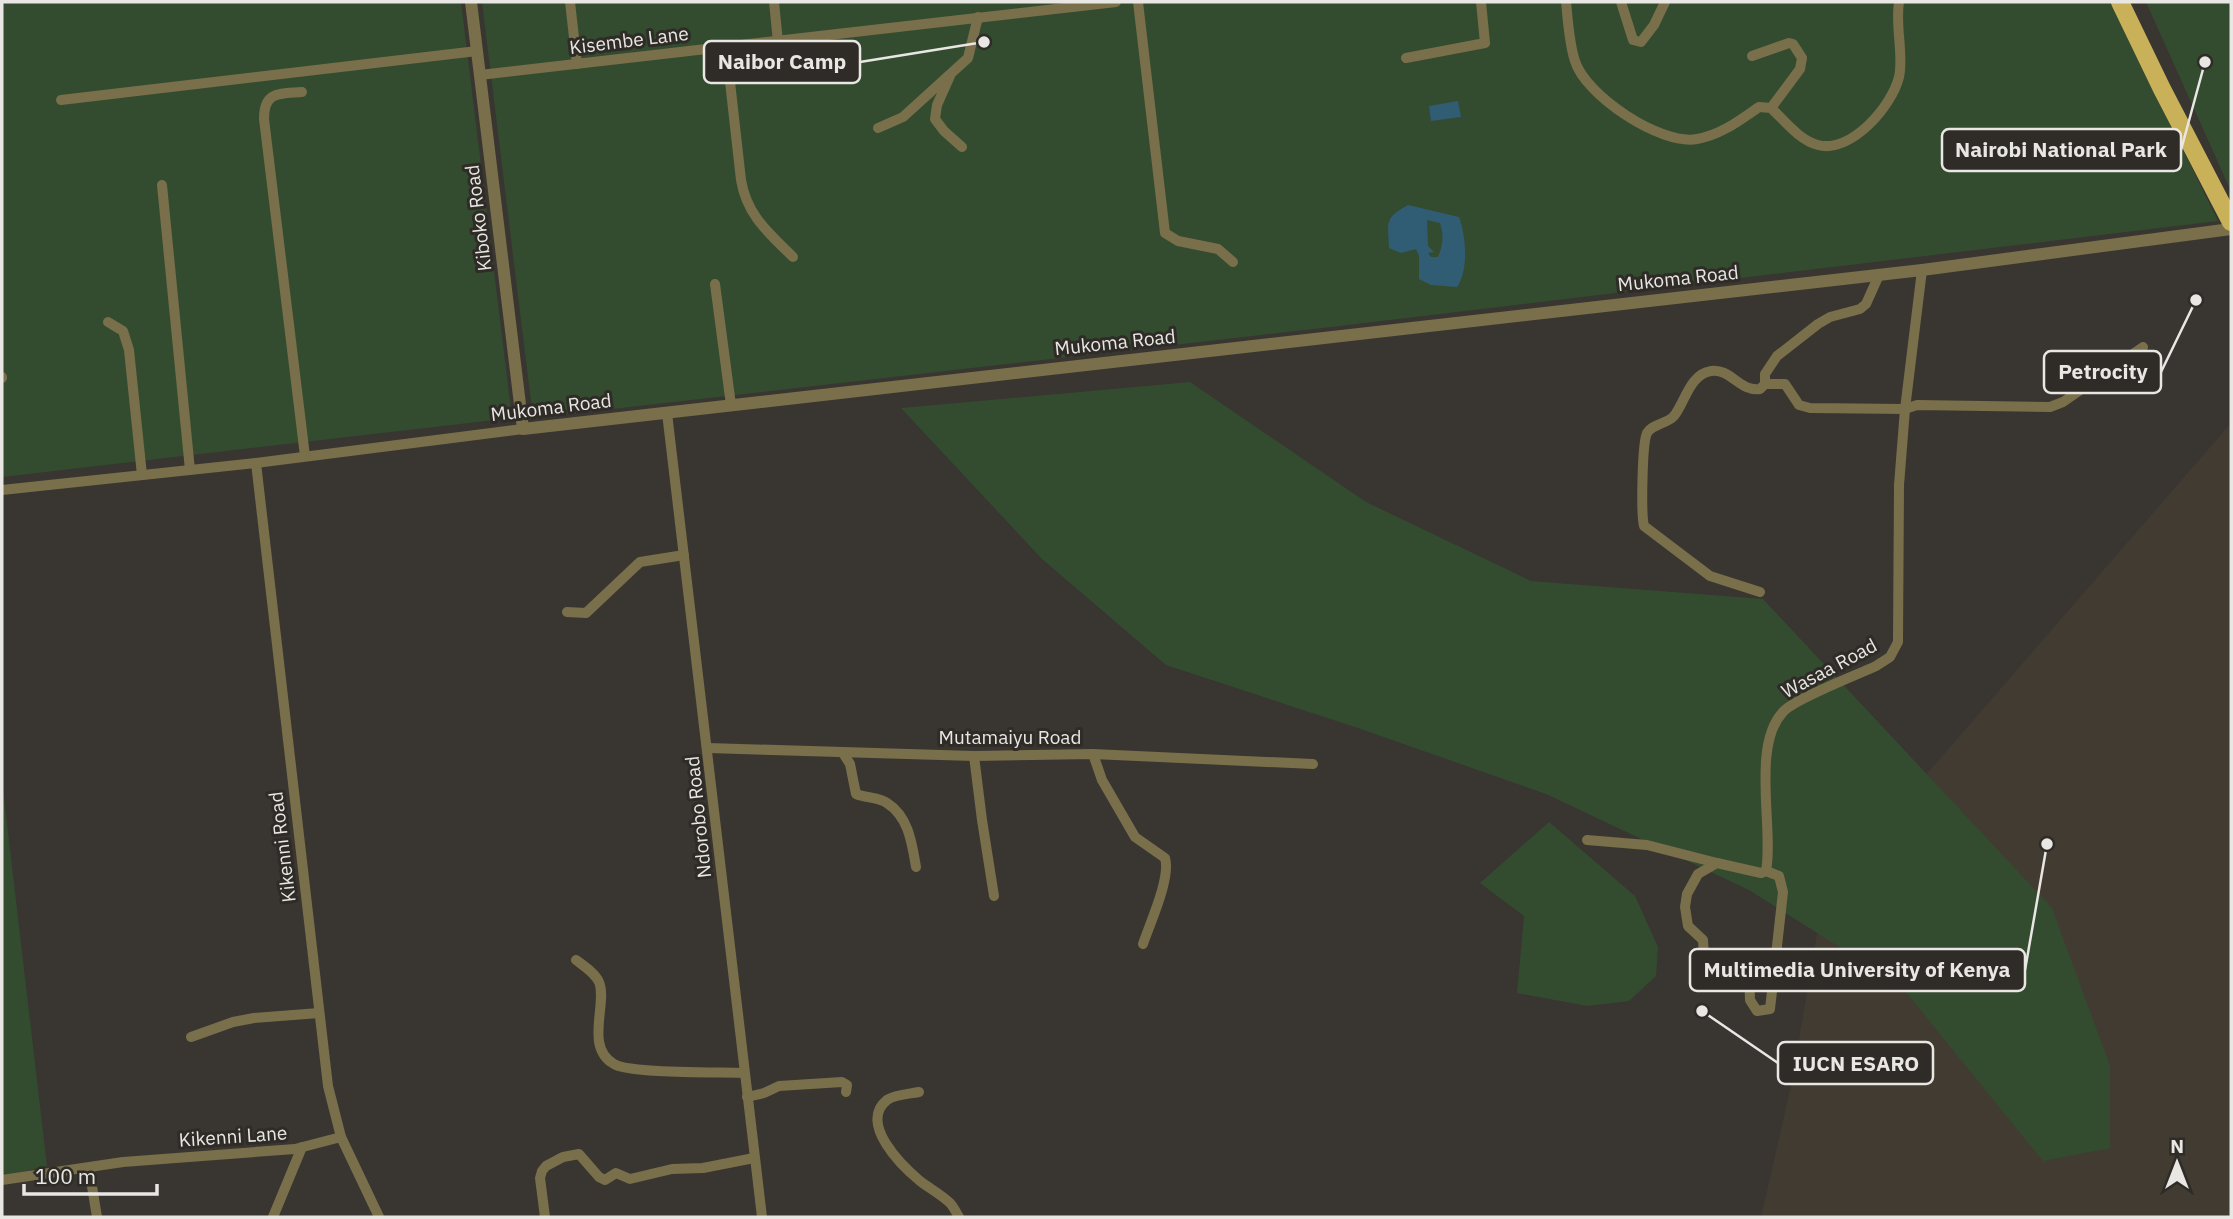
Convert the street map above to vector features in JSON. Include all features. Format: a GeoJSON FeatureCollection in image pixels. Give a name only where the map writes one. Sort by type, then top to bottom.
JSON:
{"type":"FeatureCollection","features":[{"type":"Feature","properties":{"kind":"highway"},"geometry":{"type":"LineString","coordinates":[[2120,2],[2231,222]]}},
{"type":"Feature","properties":{"kind":"street","name":"Kiboko Road"},"geometry":{"type":"LineString","coordinates":[[471,2],[523,429]]}},
{"type":"Feature","properties":{"kind":"street"},"geometry":{"type":"LineString","coordinates":[[570,2],[577,64]]}},
{"type":"Feature","properties":{"kind":"street"},"geometry":{"type":"LineString","coordinates":[[774,2],[778,42]]}},
{"type":"Feature","properties":{"kind":"street","name":"Kisembe Lane"},"geometry":{"type":"LineString","coordinates":[[480,75],[1116,2]]}},
{"type":"Feature","properties":{"kind":"street"},"geometry":{"type":"LineString","coordinates":[[1138,2],[1165,233],[1178,241],[1218,249],[1233,262]]}},
{"type":"Feature","properties":{"kind":"street"},"geometry":{"type":"LineString","coordinates":[[1406,58],[1485,43],[1480,2]]}},
{"type":"Feature","properties":{"kind":"street"},"geometry":{"type":"LineString","coordinates":[[1566,2],[1575,62],[1590,87],[1637,121],[1672,138],[1694,140],[1717,134],[1759,107],[1771,108],[1806,139],[1818,145],[1830,146],[1865,130],[1887,103],[1898,80],[1899,2]]}},
{"type":"Feature","properties":{"kind":"street"},"geometry":{"type":"LineString","coordinates":[[1621,2],[1628,31],[1633,40],[1641,43],[1654,25],[1665,2]]}},
{"type":"Feature","properties":{"kind":"street"},"geometry":{"type":"LineString","coordinates":[[878,128],[903,117],[970,54],[978,17]]}},
{"type":"Feature","properties":{"kind":"street"},"geometry":{"type":"LineString","coordinates":[[1752,56],[1789,43],[1793,44],[1802,58],[1800,69],[1771,108]]}},
{"type":"Feature","properties":{"kind":"street"},"geometry":{"type":"LineString","coordinates":[[726,46],[741,180],[746,202],[752,215],[793,257]]}},
{"type":"Feature","properties":{"kind":"street"},"geometry":{"type":"LineString","coordinates":[[61,100],[477,51]]}},
{"type":"Feature","properties":{"kind":"street"},"geometry":{"type":"LineString","coordinates":[[951,74],[937,105],[935,119],[962,147]]}},
{"type":"Feature","properties":{"kind":"street"},"geometry":{"type":"LineString","coordinates":[[302,92],[273,95],[266,101],[264,119],[305,456]]}},
{"type":"Feature","properties":{"kind":"street"},"geometry":{"type":"LineString","coordinates":[[162,185],[190,470]]}},
{"type":"Feature","properties":{"kind":"street","name":"Mukoma Road"},"geometry":{"type":"LineString","coordinates":[[2,490],[1922,270],[2231,229]]}},
{"type":"Feature","properties":{"kind":"street","name":"Wasaa Road"},"geometry":{"type":"LineString","coordinates":[[1766,871],[1770,852],[1764,788],[1768,752],[1774,728],[1783,711],[1876,666],[1890,657],[1898,642],[1899,497],[1905,409],[1922,270]]}},
{"type":"Feature","properties":{"kind":"street"},"geometry":{"type":"LineString","coordinates":[[1765,384],[1765,374],[1777,356],[1818,324],[1830,317],[1860,309],[1866,304],[1879,275]]}},
{"type":"Feature","properties":{"kind":"street"},"geometry":{"type":"LineString","coordinates":[[715,284],[731,405]]}},
{"type":"Feature","properties":{"kind":"street"},"geometry":{"type":"LineString","coordinates":[[108,322],[123,331],[130,350],[142,475]]}},
{"type":"Feature","properties":{"kind":"street"},"geometry":{"type":"LineString","coordinates":[[1760,592],[1710,576],[1644,526],[1643,466],[1646,436],[1648,431],[1672,419],[1699,376],[1709,371],[1718,371],[1753,390],[1760,389],[1765,384],[1784,384],[1799,405],[1804,407],[2050,407],[2063,402],[2143,347]]}},
{"type":"Feature","properties":{"kind":"street","name":"Ndorobo Road"},"geometry":{"type":"LineString","coordinates":[[667,413],[762,1217]]}},
{"type":"Feature","properties":{"kind":"street","name":"Kikenni Road"},"geometry":{"type":"LineString","coordinates":[[256,463],[328,1086],[341,1137],[379,1217]]}},
{"type":"Feature","properties":{"kind":"street"},"geometry":{"type":"LineString","coordinates":[[566,612],[586,613],[640,562],[651,558],[684,555]]}},
{"type":"Feature","properties":{"kind":"street","name":"Mutamaiyu Road"},"geometry":{"type":"LineString","coordinates":[[708,748],[974,756],[1093,754],[1313,764]]}},
{"type":"Feature","properties":{"kind":"street"},"geometry":{"type":"LineString","coordinates":[[843,753],[850,764],[856,794],[887,803],[901,816],[910,835],[916,867]]}},
{"type":"Feature","properties":{"kind":"street"},"geometry":{"type":"LineString","coordinates":[[1093,754],[1102,780],[1135,836],[1165,858],[1166,871],[1143,944]]}},
{"type":"Feature","properties":{"kind":"street"},"geometry":{"type":"LineString","coordinates":[[974,756],[995,896]]}},
{"type":"Feature","properties":{"kind":"street"},"geometry":{"type":"LineString","coordinates":[[1587,839],[1647,845],[1779,876],[1783,892],[1770,1009],[1757,1011],[1750,1000],[1749,968]]}},
{"type":"Feature","properties":{"kind":"street"},"geometry":{"type":"LineString","coordinates":[[1704,973],[1703,940],[1688,926],[1685,907],[1698,874],[1717,863]]}},
{"type":"Feature","properties":{"kind":"street"},"geometry":{"type":"LineString","coordinates":[[576,960],[594,974],[600,984],[597,1024],[600,1043],[606,1058],[614,1065],[633,1069],[744,1073]]}},
{"type":"Feature","properties":{"kind":"street"},"geometry":{"type":"LineString","coordinates":[[191,1037],[233,1022],[254,1018],[319,1013]]}},
{"type":"Feature","properties":{"kind":"street"},"geometry":{"type":"LineString","coordinates":[[747,1097],[779,1086],[842,1082],[847,1085],[846,1092]]}},
{"type":"Feature","properties":{"kind":"street"},"geometry":{"type":"LineString","coordinates":[[919,1092],[886,1101],[878,1114],[880,1130],[889,1149],[917,1179],[950,1203],[959,1217]]}},
{"type":"Feature","properties":{"kind":"street","name":"Kikenni Lane"},"geometry":{"type":"LineString","coordinates":[[2,1180],[123,1162],[302,1147],[341,1137]]}},
{"type":"Feature","properties":{"kind":"street"},"geometry":{"type":"LineString","coordinates":[[273,1217],[302,1147]]}},
{"type":"Feature","properties":{"kind":"street"},"geometry":{"type":"LineString","coordinates":[[545,1217],[540,1178],[542,1171],[546,1166],[572,1154],[579,1154],[599,1177],[605,1180],[610,1179],[614,1173],[630,1179],[672,1169],[703,1168],[754,1158]]}},
{"type":"Feature","properties":{"kind":"street"},"geometry":{"type":"LineString","coordinates":[[89,1168],[97,1217]]}},
{"type":"Feature","properties":{"kind":"shaded area"},"geometry":{"type":"Polygon","coordinates":[[[2231,423],[2231,1217],[1761,1217],[1791,1086],[1826,881],[1898,807],[2231,423]]]}},
{"type":"Feature","properties":{"kind":"green space"},"geometry":{"type":"Polygon","coordinates":[[[2,2],[461,2],[512,418],[2,477],[2,2]]]}},
{"type":"Feature","properties":{"kind":"green space"},"geometry":{"type":"Polygon","coordinates":[[[482,2],[2110,2],[2218,221],[1331,327],[533,418],[482,2]]]}},
{"type":"Feature","properties":{"kind":"green space"},"geometry":{"type":"Polygon","coordinates":[[[2146,2],[2231,2],[2231,191],[2146,2]]]}},
{"type":"Feature","properties":{"kind":"green space"},"geometry":{"type":"Polygon","coordinates":[[[1190,382],[1366,502],[1531,581],[1763,599],[2052,908],[2110,1066],[2110,1148],[2043,1161],[1901,986],[1749,890],[1546,794],[1166,665],[1042,559],[901,408],[1190,382]]]}},
{"type":"Feature","properties":{"kind":"green space"},"geometry":{"type":"Polygon","coordinates":[[[2,781],[47,1166],[2,1177],[2,781]]]}},
{"type":"Feature","properties":{"kind":"green space"},"geometry":{"type":"Polygon","coordinates":[[[1549,822],[1635,896],[1658,947],[1656,976],[1629,1001],[1587,1006],[1517,993],[1524,916],[1480,883],[1549,822]]]}},
{"type":"Feature","properties":{"kind":"water"},"geometry":{"type":"Polygon","coordinates":[[[1458,101],[1461,117],[1431,121],[1429,106],[1458,101]]]}},
{"type":"Feature","properties":{"kind":"water"},"geometry":{"type":"Polygon","coordinates":[[[1408,205],[1459,217],[1465,262],[1457,287],[1431,285],[1419,279],[1419,256],[1416,249],[1401,253],[1389,248],[1391,217],[1408,205]],[[1427,220],[1428,246],[1434,252],[1428,253],[1431,257],[1438,257],[1441,248],[1440,223],[1427,220]]]}},
{"type":"Feature","properties":{"kind":"place","name":"Naibor Camp"},"geometry":{"type":"Point","coordinates":[984,42]}},
{"type":"Feature","properties":{"kind":"place","name":"Nairobi National Park"},"geometry":{"type":"Point","coordinates":[2205,62]}},
{"type":"Feature","properties":{"kind":"place","name":"Petrocity"},"geometry":{"type":"Point","coordinates":[2196,300]}},
{"type":"Feature","properties":{"kind":"place","name":"Multimedia University of Kenya"},"geometry":{"type":"Point","coordinates":[2047,844]}},
{"type":"Feature","properties":{"kind":"place","name":"IUCN ESARO"},"geometry":{"type":"Point","coordinates":[1702,1011]}}]}
